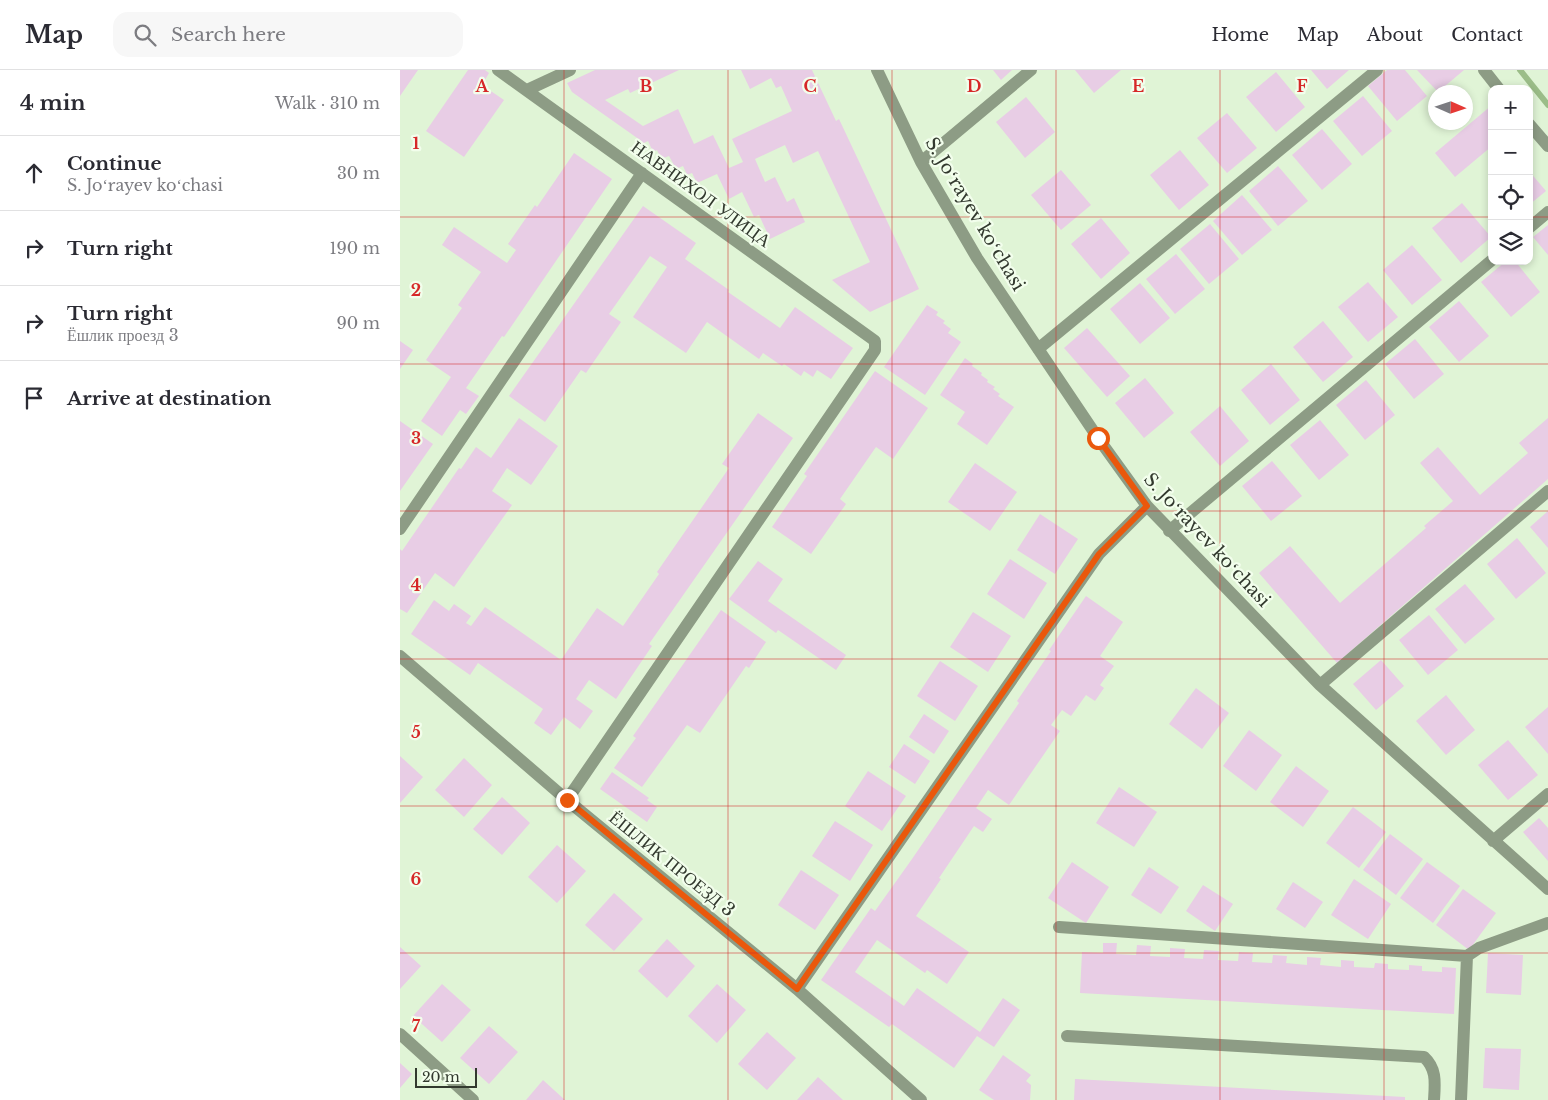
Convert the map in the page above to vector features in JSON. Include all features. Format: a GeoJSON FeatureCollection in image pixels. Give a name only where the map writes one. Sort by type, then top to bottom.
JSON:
{"type":"FeatureCollection","features":[{"type":"Feature","properties":{"kind":"street","name":"НАВНИХОЛ УЛИЦА"},"geometry":{"type":"LineString","coordinates":[[498,70],[871,338],[874,341],[875,350],[567,800]]}},
{"type":"Feature","properties":{"kind":"street"},"geometry":{"type":"LineString","coordinates":[[527,90],[570,70]]}},
{"type":"Feature","properties":{"kind":"street","name":"S. Joʻrayev koʻchasi"},"geometry":{"type":"LineString","coordinates":[[878,70],[921,162],[977,258],[1147,506],[1169,531],[1320,685],[1548,889]]}},
{"type":"Feature","properties":{"kind":"street"},"geometry":{"type":"LineString","coordinates":[[921,162],[1031,70]]}},
{"type":"Feature","properties":{"kind":"street"},"geometry":{"type":"LineString","coordinates":[[1038,349],[1377,70]]}},
{"type":"Feature","properties":{"kind":"street"},"geometry":{"type":"LineString","coordinates":[[1484,70],[1496,85]]}},
{"type":"Feature","properties":{"kind":"street"},"geometry":{"type":"LineString","coordinates":[[1533,129],[1548,146]]}},
{"type":"Feature","properties":{"kind":"street"},"geometry":{"type":"LineString","coordinates":[[400,529],[642,173]]}},
{"type":"Feature","properties":{"kind":"street"},"geometry":{"type":"LineString","coordinates":[[1533,225],[1548,212]]}},
{"type":"Feature","properties":{"kind":"street"},"geometry":{"type":"LineString","coordinates":[[1169,531],[1488,263]]}},
{"type":"Feature","properties":{"kind":"street"},"geometry":{"type":"LineString","coordinates":[[1320,685],[1548,491]]}},
{"type":"Feature","properties":{"kind":"street"},"geometry":{"type":"LineString","coordinates":[[797,989],[1099,554],[1147,506]]}},
{"type":"Feature","properties":{"kind":"street","name":"ЁШЛИК ПРОЕЗД 3"},"geometry":{"type":"LineString","coordinates":[[400,656],[567,800],[797,989],[921,1100]]}},
{"type":"Feature","properties":{"kind":"street"},"geometry":{"type":"LineString","coordinates":[[1494,841],[1548,794]]}},
{"type":"Feature","properties":{"kind":"street"},"geometry":{"type":"LineString","coordinates":[[1059,927],[1468,956],[1480,948],[1548,922]]}},
{"type":"Feature","properties":{"kind":"street"},"geometry":{"type":"LineString","coordinates":[[1461,1100],[1468,956]]}},
{"type":"Feature","properties":{"kind":"street"},"geometry":{"type":"LineString","coordinates":[[400,1034],[473,1100]]}},
{"type":"Feature","properties":{"kind":"street"},"geometry":{"type":"LineString","coordinates":[[1067,1036],[1424,1057],[1432,1064],[1436,1079],[1434,1100]]}},
{"type":"Feature","properties":{"kind":"building"},"geometry":{"type":"Polygon","coordinates":[[[400,70],[418,70],[400,96],[400,70]]]}},
{"type":"Feature","properties":{"kind":"building"},"geometry":{"type":"Polygon","coordinates":[[[468,70],[485,70],[489,73],[482,85],[504,100],[464,157],[426,131],[468,70]]]}},
{"type":"Feature","properties":{"kind":"building"},"geometry":{"type":"Polygon","coordinates":[[[595,70],[679,70],[630,93],[628,89],[605,100],[643,126],[678,109],[694,144],[713,135],[729,168],[743,162],[732,139],[792,111],[781,86],[776,88],[771,78],[750,89],[741,70],[812,70],[836,121],[839,119],[919,289],[870,312],[832,280],[870,262],[818,151],[793,163],[785,145],[755,159],[765,182],[775,177],[787,202],[794,198],[805,222],[770,239],[759,215],[754,217],[742,192],[729,199],[717,174],[697,183],[692,173],[687,175],[683,166],[676,169],[669,156],[661,159],[657,150],[653,152],[648,141],[642,144],[640,140],[572,92],[567,83],[595,70]]]}},
{"type":"Feature","properties":{"kind":"building"},"geometry":{"type":"Polygon","coordinates":[[[993,70],[1012,70],[1001,80],[993,70]]]}},
{"type":"Feature","properties":{"kind":"building"},"geometry":{"type":"Polygon","coordinates":[[[1075,70],[1121,70],[1094,93],[1075,70]]]}},
{"type":"Feature","properties":{"kind":"building"},"geometry":{"type":"Polygon","coordinates":[[[1311,70],[1349,70],[1327,89],[1311,70]]]}},
{"type":"Feature","properties":{"kind":"building"},"geometry":{"type":"Polygon","coordinates":[[[1387,70],[1405,70],[1427,96],[1397,121],[1368,86],[1387,70]]]}},
{"type":"Feature","properties":{"kind":"building"},"geometry":{"type":"Polygon","coordinates":[[[1417,70],[1464,70],[1446,85],[1431,85],[1417,70]]]}},
{"type":"Feature","properties":{"kind":"building"},"geometry":{"type":"Polygon","coordinates":[[[1276,72],[1305,107],[1276,132],[1246,97],[1276,72]]]}},
{"type":"Feature","properties":{"kind":"building"},"geometry":{"type":"Polygon","coordinates":[[[1363,96],[1392,131],[1362,156],[1333,121],[1363,96]]]}},
{"type":"Feature","properties":{"kind":"building"},"geometry":{"type":"Polygon","coordinates":[[[1026,97],[1055,132],[1025,158],[996,122],[1026,97]]]}},
{"type":"Feature","properties":{"kind":"building"},"geometry":{"type":"Polygon","coordinates":[[[1488,108],[1488,149],[1455,177],[1435,153],[1462,130],[1473,130],[1473,121],[1488,108]]]}},
{"type":"Feature","properties":{"kind":"building"},"geometry":{"type":"Polygon","coordinates":[[[1227,113],[1257,148],[1227,173],[1197,138],[1227,113]]]}},
{"type":"Feature","properties":{"kind":"building"},"geometry":{"type":"Polygon","coordinates":[[[1322,129],[1352,164],[1322,190],[1292,155],[1322,129]]]}},
{"type":"Feature","properties":{"kind":"building"},"geometry":{"type":"Polygon","coordinates":[[[1180,150],[1209,185],[1179,210],[1150,175],[1180,150]]]}},
{"type":"Feature","properties":{"kind":"building"},"geometry":{"type":"Polygon","coordinates":[[[574,153],[612,179],[504,337],[502,336],[466,388],[479,396],[466,414],[460,410],[442,436],[421,421],[451,377],[426,360],[462,308],[458,305],[481,272],[442,245],[454,227],[507,263],[516,250],[508,244],[535,205],[537,207],[574,153]]]}},
{"type":"Feature","properties":{"kind":"building"},"geometry":{"type":"Polygon","coordinates":[[[1278,166],[1308,201],[1278,226],[1249,191],[1278,166]]]}},
{"type":"Feature","properties":{"kind":"building"},"geometry":{"type":"Polygon","coordinates":[[[1061,170],[1091,205],[1061,230],[1031,195],[1061,170]]]}},
{"type":"Feature","properties":{"kind":"building"},"geometry":{"type":"Polygon","coordinates":[[[1533,176],[1546,191],[1533,202],[1533,176]]]}},
{"type":"Feature","properties":{"kind":"building"},"geometry":{"type":"Polygon","coordinates":[[[1242,195],[1272,230],[1242,255],[1213,221],[1242,195]]]}},
{"type":"Feature","properties":{"kind":"building"},"geometry":{"type":"Polygon","coordinates":[[[1462,203],[1488,233],[1488,240],[1461,263],[1432,228],[1462,203]]]}},
{"type":"Feature","properties":{"kind":"building"},"geometry":{"type":"Polygon","coordinates":[[[643,206],[696,243],[685,259],[780,328],[795,307],[853,348],[831,379],[817,370],[813,377],[804,371],[801,376],[763,353],[759,359],[707,322],[686,353],[633,317],[667,267],[650,256],[609,314],[621,322],[586,373],[581,370],[545,422],[509,396],[643,206]]]}},
{"type":"Feature","properties":{"kind":"building"},"geometry":{"type":"Polygon","coordinates":[[[1101,218],[1130,253],[1101,279],[1071,244],[1101,218]]]}},
{"type":"Feature","properties":{"kind":"building"},"geometry":{"type":"Polygon","coordinates":[[[1210,224],[1239,259],[1209,284],[1180,249],[1210,224]]]}},
{"type":"Feature","properties":{"kind":"building"},"geometry":{"type":"Polygon","coordinates":[[[1548,225],[1548,255],[1533,237],[1548,225]]]}},
{"type":"Feature","properties":{"kind":"building"},"geometry":{"type":"Polygon","coordinates":[[[1412,245],[1442,280],[1412,305],[1383,270],[1412,245]]]}},
{"type":"Feature","properties":{"kind":"building"},"geometry":{"type":"Polygon","coordinates":[[[1176,254],[1205,289],[1175,314],[1146,279],[1176,254]]]}},
{"type":"Feature","properties":{"kind":"building"},"geometry":{"type":"Polygon","coordinates":[[[1501,265],[1518,265],[1540,292],[1511,317],[1481,282],[1501,265]]]}},
{"type":"Feature","properties":{"kind":"building"},"geometry":{"type":"Polygon","coordinates":[[[1368,282],[1398,317],[1368,342],[1338,307],[1368,282]]]}},
{"type":"Feature","properties":{"kind":"building"},"geometry":{"type":"Polygon","coordinates":[[[1140,283],[1170,318],[1140,344],[1110,309],[1140,283]]]}},
{"type":"Feature","properties":{"kind":"building"},"geometry":{"type":"Polygon","coordinates":[[[1459,301],[1489,336],[1459,362],[1429,327],[1459,301]]]}},
{"type":"Feature","properties":{"kind":"building"},"geometry":{"type":"Polygon","coordinates":[[[927,305],[938,312],[936,315],[945,321],[943,323],[951,329],[948,333],[961,342],[925,395],[884,367],[927,305]]]}},
{"type":"Feature","properties":{"kind":"building"},"geometry":{"type":"Polygon","coordinates":[[[1323,321],[1353,357],[1323,382],[1293,347],[1323,321]]]}},
{"type":"Feature","properties":{"kind":"building"},"geometry":{"type":"Polygon","coordinates":[[[1087,328],[1130,376],[1107,397],[1064,348],[1087,328]]]}},
{"type":"Feature","properties":{"kind":"building"},"geometry":{"type":"Polygon","coordinates":[[[1415,339],[1444,374],[1414,399],[1385,364],[1415,339]]]}},
{"type":"Feature","properties":{"kind":"building"},"geometry":{"type":"Polygon","coordinates":[[[400,341],[413,350],[400,369],[400,341]]]}},
{"type":"Feature","properties":{"kind":"building"},"geometry":{"type":"Polygon","coordinates":[[[965,358],[982,373],[981,375],[988,380],[987,382],[995,387],[993,389],[1000,394],[998,396],[1014,407],[987,445],[957,424],[965,412],[940,395],[965,358]]]}},
{"type":"Feature","properties":{"kind":"building"},"geometry":{"type":"Polygon","coordinates":[[[1271,364],[1300,400],[1270,425],[1241,390],[1271,364]]]}},
{"type":"Feature","properties":{"kind":"building"},"geometry":{"type":"Polygon","coordinates":[[[875,371],[928,408],[893,459],[876,447],[840,499],[846,504],[811,554],[772,527],[807,476],[804,474],[875,371]]]}},
{"type":"Feature","properties":{"kind":"building"},"geometry":{"type":"Polygon","coordinates":[[[1145,378],[1174,413],[1144,438],[1115,403],[1145,378]]]}},
{"type":"Feature","properties":{"kind":"building"},"geometry":{"type":"Polygon","coordinates":[[[1366,380],[1395,415],[1365,440],[1336,405],[1366,380]]]}},
{"type":"Feature","properties":{"kind":"building"},"geometry":{"type":"Polygon","coordinates":[[[1220,406],[1249,441],[1220,466],[1190,432],[1220,406]]]}},
{"type":"Feature","properties":{"kind":"building"},"geometry":{"type":"Polygon","coordinates":[[[758,413],[793,438],[649,644],[652,646],[616,699],[589,680],[576,699],[593,711],[580,729],[564,717],[551,735],[534,723],[543,709],[478,663],[470,675],[411,634],[434,600],[449,611],[454,604],[471,616],[466,623],[471,626],[485,607],[561,660],[597,608],[623,626],[659,574],[657,572],[729,468],[722,464],[758,413]]]}},
{"type":"Feature","properties":{"kind":"building"},"geometry":{"type":"Polygon","coordinates":[[[519,418],[558,446],[531,485],[507,468],[492,491],[512,505],[454,587],[435,573],[407,613],[400,609],[400,549],[402,551],[459,468],[461,469],[476,447],[491,458],[519,418]]]}},
{"type":"Feature","properties":{"kind":"building"},"geometry":{"type":"Polygon","coordinates":[[[1548,418],[1548,479],[1337,663],[1259,573],[1290,546],[1340,603],[1426,528],[1424,526],[1453,501],[1420,463],[1438,447],[1480,495],[1528,453],[1519,443],[1548,418]]]}},
{"type":"Feature","properties":{"kind":"building"},"geometry":{"type":"Polygon","coordinates":[[[1320,420],[1349,455],[1319,480],[1290,445],[1320,420]]]}},
{"type":"Feature","properties":{"kind":"building"},"geometry":{"type":"Polygon","coordinates":[[[400,421],[433,444],[400,491],[400,421]]]}},
{"type":"Feature","properties":{"kind":"building"},"geometry":{"type":"Polygon","coordinates":[[[1272,461],[1302,496],[1271,521],[1242,486],[1272,461]]]}},
{"type":"Feature","properties":{"kind":"building"},"geometry":{"type":"Polygon","coordinates":[[[975,463],[1017,492],[990,531],[948,502],[975,463]]]}},
{"type":"Feature","properties":{"kind":"building"},"geometry":{"type":"Polygon","coordinates":[[[1548,511],[1548,548],[1530,527],[1548,511]]]}},
{"type":"Feature","properties":{"kind":"building"},"geometry":{"type":"Polygon","coordinates":[[[1040,514],[1078,539],[1055,574],[1017,550],[1040,514]]]}},
{"type":"Feature","properties":{"kind":"building"},"geometry":{"type":"Polygon","coordinates":[[[1517,538],[1546,573],[1516,599],[1487,564],[1517,538]]]}},
{"type":"Feature","properties":{"kind":"building"},"geometry":{"type":"Polygon","coordinates":[[[1010,559],[1047,583],[1024,619],[987,594],[1010,559]]]}},
{"type":"Feature","properties":{"kind":"building"},"geometry":{"type":"Polygon","coordinates":[[[758,561],[783,579],[768,601],[846,655],[836,670],[778,630],[776,633],[729,599],[758,561]]]}},
{"type":"Feature","properties":{"kind":"building"},"geometry":{"type":"Polygon","coordinates":[[[1465,584],[1495,619],[1465,644],[1435,609],[1465,584]]]}},
{"type":"Feature","properties":{"kind":"building"},"geometry":{"type":"Polygon","coordinates":[[[1086,596],[1123,622],[1100,656],[1114,666],[1100,685],[1104,688],[1095,701],[1086,695],[1071,716],[1062,710],[1051,725],[1060,731],[1009,805],[988,790],[976,808],[992,819],[983,832],[974,826],[916,916],[969,952],[947,984],[927,970],[925,973],[877,940],[855,972],[904,1006],[917,988],[980,1032],[1003,998],[1020,1010],[994,1047],[977,1036],[954,1068],[892,1024],[889,1027],[821,980],[871,908],[875,911],[912,859],[1019,703],[1017,701],[1086,596]]]}},
{"type":"Feature","properties":{"kind":"building"},"geometry":{"type":"Polygon","coordinates":[[[721,610],[766,642],[749,668],[746,666],[700,733],[687,725],[642,787],[614,768],[636,738],[633,736],[721,610]]]}},
{"type":"Feature","properties":{"kind":"building"},"geometry":{"type":"Polygon","coordinates":[[[973,612],[1011,636],[988,672],[950,647],[973,612]]]}},
{"type":"Feature","properties":{"kind":"building"},"geometry":{"type":"Polygon","coordinates":[[[1429,615],[1458,650],[1428,675],[1399,640],[1429,615]]]}},
{"type":"Feature","properties":{"kind":"building"},"geometry":{"type":"Polygon","coordinates":[[[1381,660],[1404,686],[1376,710],[1353,684],[1381,660]]]}},
{"type":"Feature","properties":{"kind":"building"},"geometry":{"type":"Polygon","coordinates":[[[940,661],[978,686],[955,721],[917,696],[940,661]]]}},
{"type":"Feature","properties":{"kind":"building"},"geometry":{"type":"Polygon","coordinates":[[[1196,688],[1229,713],[1202,749],[1169,724],[1196,688]]]}},
{"type":"Feature","properties":{"kind":"building"},"geometry":{"type":"Polygon","coordinates":[[[1446,695],[1475,730],[1446,755],[1416,721],[1446,695]]]}},
{"type":"Feature","properties":{"kind":"building"},"geometry":{"type":"Polygon","coordinates":[[[1548,707],[1548,754],[1525,727],[1548,707]]]}},
{"type":"Feature","properties":{"kind":"building"},"geometry":{"type":"Polygon","coordinates":[[[924,714],[949,731],[934,754],[909,737],[924,714]]]}},
{"type":"Feature","properties":{"kind":"building"},"geometry":{"type":"Polygon","coordinates":[[[1249,730],[1282,755],[1256,791],[1223,766],[1249,730]]]}},
{"type":"Feature","properties":{"kind":"building"},"geometry":{"type":"Polygon","coordinates":[[[1508,740],[1538,775],[1508,800],[1478,765],[1508,740]]]}},
{"type":"Feature","properties":{"kind":"building"},"geometry":{"type":"Polygon","coordinates":[[[904,744],[930,761],[915,784],[889,767],[904,744]]]}},
{"type":"Feature","properties":{"kind":"building"},"geometry":{"type":"Polygon","coordinates":[[[400,756],[423,777],[400,803],[400,756]]]}},
{"type":"Feature","properties":{"kind":"building"},"geometry":{"type":"Polygon","coordinates":[[[464,758],[492,785],[464,817],[435,790],[464,758]]]}},
{"type":"Feature","properties":{"kind":"building"},"geometry":{"type":"Polygon","coordinates":[[[1296,766],[1329,791],[1303,827],[1270,802],[1296,766]]]}},
{"type":"Feature","properties":{"kind":"building"},"geometry":{"type":"Polygon","coordinates":[[[868,771],[906,796],[882,831],[845,806],[868,771]]]}},
{"type":"Feature","properties":{"kind":"building"},"geometry":{"type":"Polygon","coordinates":[[[612,772],[649,798],[647,800],[657,807],[647,822],[600,789],[612,772]]]}},
{"type":"Feature","properties":{"kind":"building"},"geometry":{"type":"Polygon","coordinates":[[[1119,787],[1157,812],[1134,847],[1096,823],[1119,787]]]}},
{"type":"Feature","properties":{"kind":"building"},"geometry":{"type":"Polygon","coordinates":[[[502,797],[530,823],[502,855],[473,829],[502,797]]]}},
{"type":"Feature","properties":{"kind":"building"},"geometry":{"type":"Polygon","coordinates":[[[1353,807],[1386,832],[1359,868],[1326,843],[1353,807]]]}},
{"type":"Feature","properties":{"kind":"building"},"geometry":{"type":"Polygon","coordinates":[[[1539,818],[1548,828],[1548,861],[1523,832],[1539,818]]]}},
{"type":"Feature","properties":{"kind":"building"},"geometry":{"type":"Polygon","coordinates":[[[835,821],[873,845],[850,881],[812,856],[835,821]]]}},
{"type":"Feature","properties":{"kind":"building"},"geometry":{"type":"Polygon","coordinates":[[[1390,834],[1423,859],[1396,895],[1363,870],[1390,834]]]}},
{"type":"Feature","properties":{"kind":"building"},"geometry":{"type":"Polygon","coordinates":[[[557,845],[586,871],[557,903],[528,877],[557,845]]]}},
{"type":"Feature","properties":{"kind":"building"},"geometry":{"type":"Polygon","coordinates":[[[1072,862],[1109,887],[1086,923],[1048,898],[1072,862]]]}},
{"type":"Feature","properties":{"kind":"building"},"geometry":{"type":"Polygon","coordinates":[[[1427,862],[1460,886],[1433,923],[1400,898],[1427,862]]]}},
{"type":"Feature","properties":{"kind":"building"},"geometry":{"type":"Polygon","coordinates":[[[1149,867],[1179,887],[1161,914],[1131,895],[1149,867]]]}},
{"type":"Feature","properties":{"kind":"building"},"geometry":{"type":"Polygon","coordinates":[[[801,870],[839,895],[815,930],[778,905],[801,870]]]}},
{"type":"Feature","properties":{"kind":"building"},"geometry":{"type":"Polygon","coordinates":[[[1354,879],[1391,904],[1368,939],[1331,915],[1354,879]]]}},
{"type":"Feature","properties":{"kind":"building"},"geometry":{"type":"Polygon","coordinates":[[[1293,882],[1323,902],[1305,928],[1276,909],[1293,882]]]}},
{"type":"Feature","properties":{"kind":"building"},"geometry":{"type":"Polygon","coordinates":[[[1203,885],[1233,904],[1215,931],[1186,911],[1203,885]]]}},
{"type":"Feature","properties":{"kind":"building"},"geometry":{"type":"Polygon","coordinates":[[[1463,889],[1496,913],[1469,950],[1436,925],[1463,889]]]}},
{"type":"Feature","properties":{"kind":"building"},"geometry":{"type":"Polygon","coordinates":[[[614,893],[643,919],[614,951],[585,925],[614,893]]]}},
{"type":"Feature","properties":{"kind":"building"},"geometry":{"type":"Polygon","coordinates":[[[667,939],[695,966],[667,998],[638,971],[667,939]]]}},
{"type":"Feature","properties":{"kind":"building"},"geometry":{"type":"Polygon","coordinates":[[[1103,943],[1117,943],[1116,954],[1136,955],[1137,945],[1151,946],[1150,956],[1170,957],[1170,948],[1185,949],[1184,958],[1203,959],[1204,950],[1219,951],[1218,960],[1238,961],[1239,952],[1253,953],[1252,962],[1272,963],[1273,955],[1287,956],[1286,963],[1307,965],[1307,957],[1321,958],[1320,965],[1341,967],[1341,960],[1354,961],[1354,967],[1374,968],[1375,963],[1388,964],[1388,969],[1409,970],[1409,965],[1422,966],[1422,971],[1442,972],[1442,967],[1456,968],[1454,1014],[1080,993],[1082,952],[1103,953],[1103,943]]]}},
{"type":"Feature","properties":{"kind":"building"},"geometry":{"type":"Polygon","coordinates":[[[400,947],[421,966],[400,989],[400,947]]]}},
{"type":"Feature","properties":{"kind":"building"},"geometry":{"type":"Polygon","coordinates":[[[1488,953],[1523,955],[1521,995],[1486,993],[1488,953]]]}},
{"type":"Feature","properties":{"kind":"building"},"geometry":{"type":"Polygon","coordinates":[[[442,984],[471,1010],[442,1042],[413,1016],[442,984]]]}},
{"type":"Feature","properties":{"kind":"building"},"geometry":{"type":"Polygon","coordinates":[[[717,984],[746,1010],[717,1043],[688,1016],[717,984]]]}},
{"type":"Feature","properties":{"kind":"building"},"geometry":{"type":"Polygon","coordinates":[[[489,1026],[518,1052],[489,1084],[460,1058],[489,1026]]]}},
{"type":"Feature","properties":{"kind":"building"},"geometry":{"type":"Polygon","coordinates":[[[767,1032],[796,1058],[767,1090],[738,1064],[767,1032]]]}},
{"type":"Feature","properties":{"kind":"building"},"geometry":{"type":"Polygon","coordinates":[[[1485,1048],[1521,1049],[1519,1090],[1483,1088],[1485,1048]]]}},
{"type":"Feature","properties":{"kind":"building"},"geometry":{"type":"Polygon","coordinates":[[[1003,1055],[1031,1075],[1026,1081],[1031,1085],[1030,1100],[994,1100],[979,1090],[1003,1055]]]}},
{"type":"Feature","properties":{"kind":"building"},"geometry":{"type":"Polygon","coordinates":[[[400,1063],[412,1074],[400,1088],[400,1063]]]}},
{"type":"Feature","properties":{"kind":"building"},"geometry":{"type":"Polygon","coordinates":[[[818,1077],[843,1100],[797,1100],[818,1077]]]}},
{"type":"Feature","properties":{"kind":"building"},"geometry":{"type":"Polygon","coordinates":[[[1075,1079],[1405,1097],[1405,1100],[1074,1100],[1075,1079]]]}},
{"type":"Feature","properties":{"kind":"building"},"geometry":{"type":"Polygon","coordinates":[[[543,1080],[565,1100],[526,1100],[543,1080]]]}},
{"type":"Feature","properties":{"kind":"waterway"},"geometry":{"type":"LineString","coordinates":[[1520,70],[1548,105]]}},
{"type":"Feature","properties":{"kind":"route"},"geometry":{"type":"LineString","coordinates":[[567,800],[797,989],[1099,554],[1147,506],[1098,438]]}}]}
